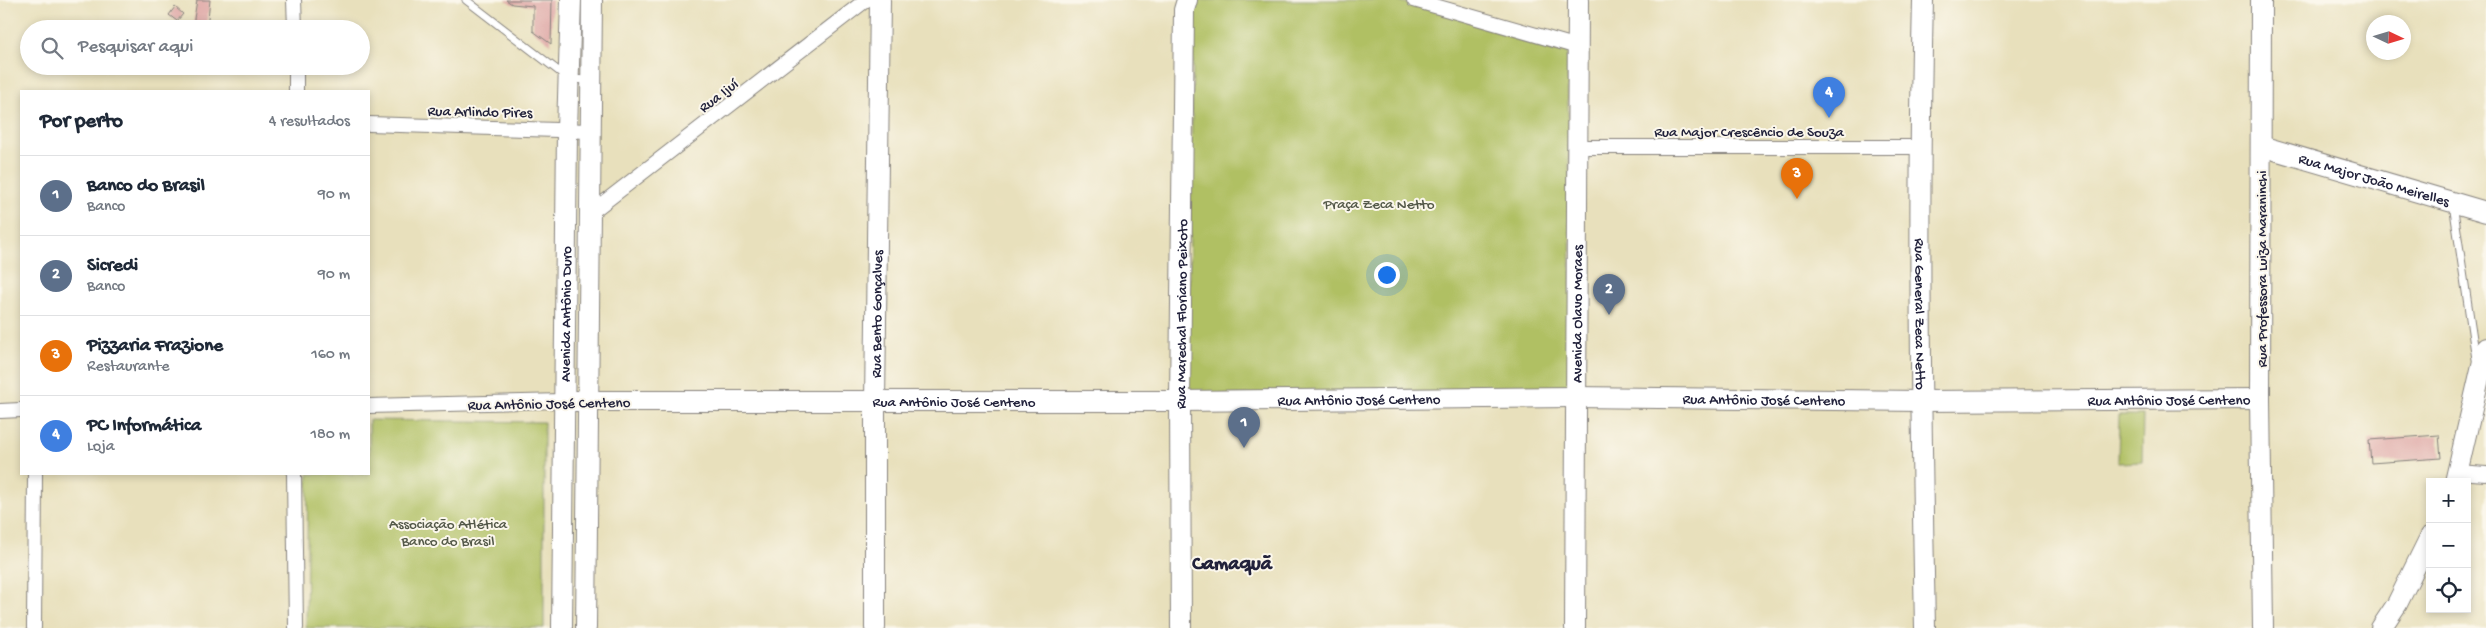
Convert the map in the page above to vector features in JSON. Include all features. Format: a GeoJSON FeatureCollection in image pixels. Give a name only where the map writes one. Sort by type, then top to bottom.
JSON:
{"type":"FeatureCollection","features":[{"type":"Feature","properties":{"kind":"street"},"geometry":{"type":"LineString","coordinates":[[294,0],[295,20]]}},
{"type":"Feature","properties":{"kind":"street","name":"Avenida Antônio Duro"},"geometry":{"type":"LineString","coordinates":[[562,628],[566,130],[571,0]]}},
{"type":"Feature","properties":{"kind":"street","name":"Avenida Antônio Duro"},"geometry":{"type":"LineString","coordinates":[[586,628],[589,131],[592,0]]}},
{"type":"Feature","properties":{"kind":"street","name":"Rua Ijuí"},"geometry":{"type":"LineString","coordinates":[[589,214],[866,0]]}},
{"type":"Feature","properties":{"kind":"street","name":"Rua Bento Gonçalves"},"geometry":{"type":"LineString","coordinates":[[875,628],[875,402],[880,0]]}},
{"type":"Feature","properties":{"kind":"street","name":"Rua Marechal Floriano Peixoto"},"geometry":{"type":"LineString","coordinates":[[1181,628],[1180,401],[1184,10],[1187,0]]}},
{"type":"Feature","properties":{"kind":"street"},"geometry":{"type":"LineString","coordinates":[[1414,0],[1578,47]]}},
{"type":"Feature","properties":{"kind":"street","name":"Avenida Olavo Moraes"},"geometry":{"type":"LineString","coordinates":[[1575,628],[1578,0]]}},
{"type":"Feature","properties":{"kind":"street","name":"Rua General Zeca Netto"},"geometry":{"type":"LineString","coordinates":[[1923,0],[1919,147],[1920,401],[1925,628]]}},
{"type":"Feature","properties":{"kind":"street","name":"Rua Professora Luiza Maraninchi"},"geometry":{"type":"LineString","coordinates":[[2261,0],[2260,399],[2263,628]]}},
{"type":"Feature","properties":{"kind":"street"},"geometry":{"type":"LineString","coordinates":[[296,75],[296,90]]}},
{"type":"Feature","properties":{"kind":"street","name":"Rua Arlindo Pires"},"geometry":{"type":"LineString","coordinates":[[370,124],[589,131]]}},
{"type":"Feature","properties":{"kind":"street","name":"Rua Major João Meirelles"},"geometry":{"type":"LineString","coordinates":[[2261,146],[2486,212]]}},
{"type":"Feature","properties":{"kind":"street","name":"Rua Major Crescêncio de Souza"},"geometry":{"type":"LineString","coordinates":[[1578,147],[1919,147]]}},
{"type":"Feature","properties":{"kind":"street"},"geometry":{"type":"LineString","coordinates":[[2486,348],[2456,477],[2486,474]]}},
{"type":"Feature","properties":{"kind":"street","name":"Rua Antônio José Centeno"},"geometry":{"type":"LineString","coordinates":[[370,406],[563,401],[1180,401],[1575,397],[1920,401],[2260,399]]}},
{"type":"Feature","properties":{"kind":"street"},"geometry":{"type":"LineString","coordinates":[[0,410],[20,410]]}},
{"type":"Feature","properties":{"kind":"street"},"geometry":{"type":"LineString","coordinates":[[34,628],[35,475]]}},
{"type":"Feature","properties":{"kind":"street"},"geometry":{"type":"LineString","coordinates":[[294,475],[296,628]]}},
{"type":"Feature","properties":{"kind":"street"},"geometry":{"type":"LineString","coordinates":[[2382,628],[2397,604],[2426,545]]}},
{"type":"Feature","properties":{"kind":"lane"},"geometry":{"type":"LineString","coordinates":[[466,0],[569,78],[590,80]]}},
{"type":"Feature","properties":{"kind":"lane"},"geometry":{"type":"LineString","coordinates":[[2452,201],[2479,381]]}},
{"type":"Feature","properties":{"kind":"green space","name":"Praça Zeca Netto"},"geometry":{"type":"Polygon","coordinates":[[[1194,0],[1394,0],[1567,43],[1573,393],[1187,395],[1194,0]]]}},
{"type":"Feature","properties":{"kind":"green space"},"geometry":{"type":"Polygon","coordinates":[[[2119,415],[2143,415],[2142,462],[2118,463],[2119,415]]]}},
{"type":"Feature","properties":{"kind":"green space","name":"Associação Atlética Banco do Brasil"},"geometry":{"type":"Polygon","coordinates":[[[370,420],[544,422],[544,628],[306,628],[308,475],[370,475],[370,420]]]}},
{"type":"Feature","properties":{"kind":"building"},"geometry":{"type":"Polygon","coordinates":[[[197,0],[210,0],[208,20],[194,20],[197,0]]]}},
{"type":"Feature","properties":{"kind":"building"},"geometry":{"type":"Polygon","coordinates":[[[506,0],[552,0],[551,44],[533,31],[533,6],[512,4],[506,0]]]}},
{"type":"Feature","properties":{"kind":"building"},"geometry":{"type":"Polygon","coordinates":[[[175,7],[183,14],[178,20],[169,15],[175,7]]]}},
{"type":"Feature","properties":{"kind":"building"},"geometry":{"type":"Polygon","coordinates":[[[2439,435],[2441,458],[2371,463],[2369,440],[2439,435]]]}},
{"type":"Feature","properties":{"kind":"place","name":"PC Informática"},"geometry":{"type":"Point","coordinates":[1829,118]}},
{"type":"Feature","properties":{"kind":"place","name":"Pizzaria Frazione"},"geometry":{"type":"Point","coordinates":[1797,199]}},
{"type":"Feature","properties":{"kind":"place","name":"Sicredi"},"geometry":{"type":"Point","coordinates":[1609,315]}},
{"type":"Feature","properties":{"kind":"place","name":"Banco do Brasil"},"geometry":{"type":"Point","coordinates":[1244,448]}},
{"type":"Feature","properties":{"kind":"district","name":"Camaquã"},"geometry":{"type":"Point","coordinates":[1232,562]}}]}
